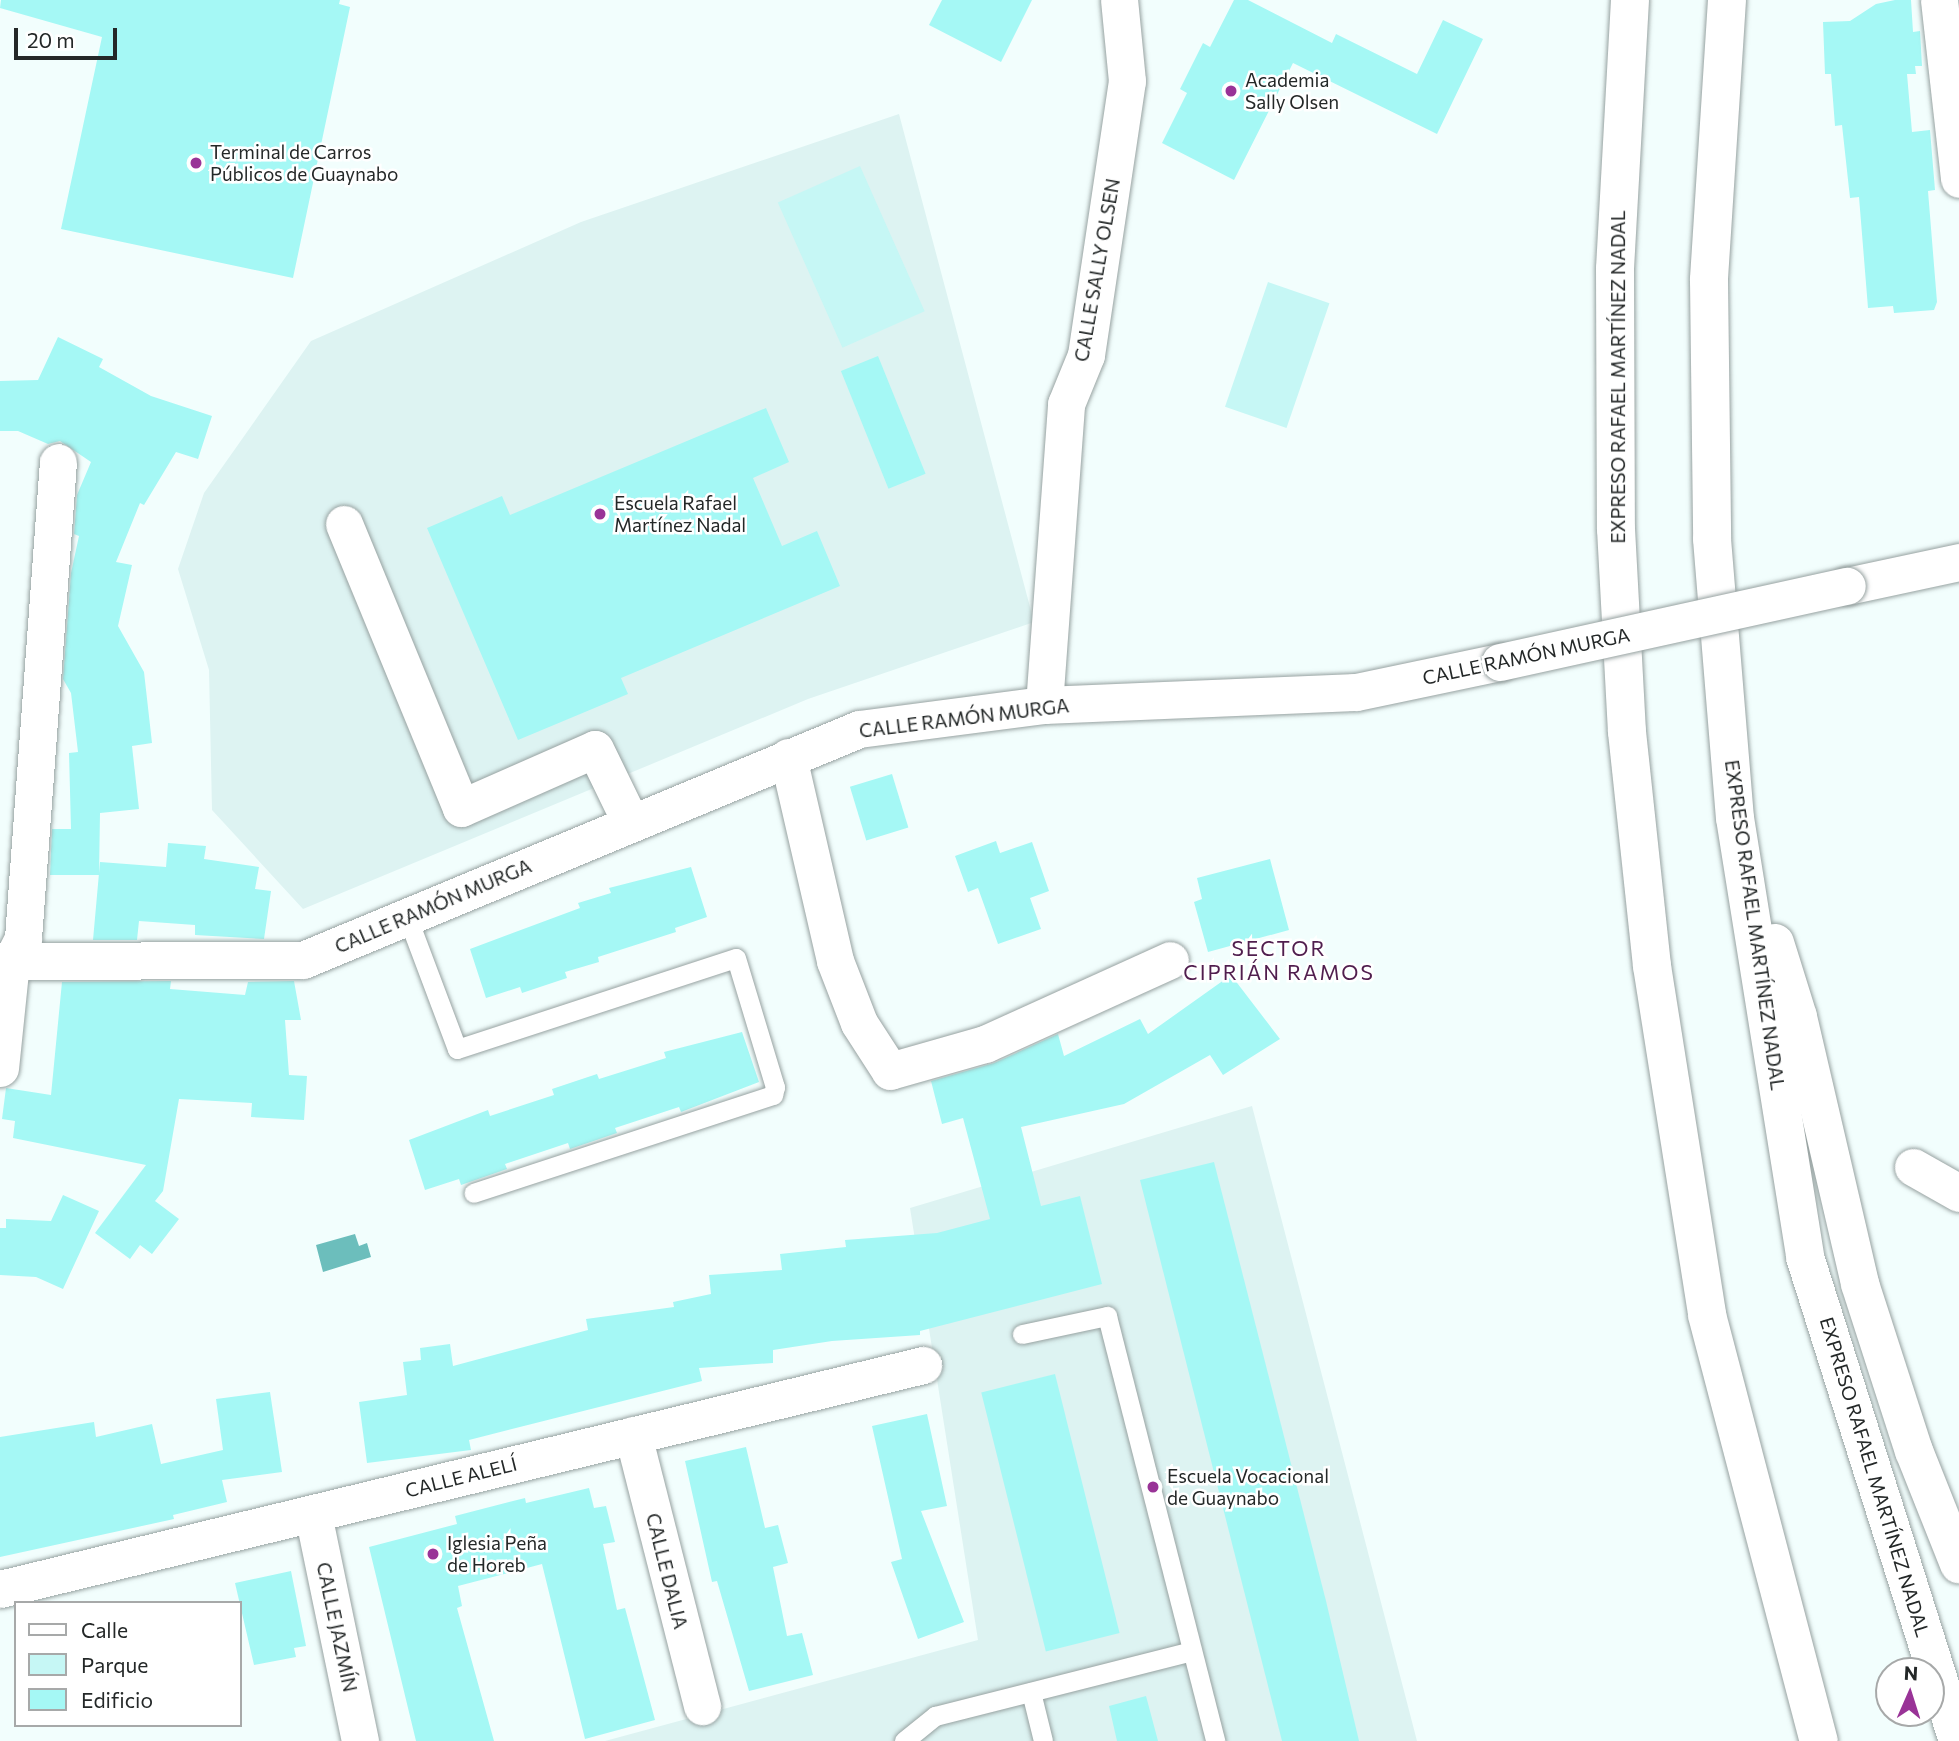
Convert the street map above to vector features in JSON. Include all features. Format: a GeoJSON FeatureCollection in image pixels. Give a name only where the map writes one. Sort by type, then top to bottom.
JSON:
{"type":"FeatureCollection","features":[{"type":"Feature","properties":{"kind":"highway","name":"EXPRESO RAFAEL MARTÍNEZ NADAL"},"geometry":{"type":"LineString","coordinates":[[1630,0],[1615,269],[1616,529],[1627,732],[1652,966],[1707,1315],[1819,1741]]}},
{"type":"Feature","properties":{"kind":"highway","name":"EXPRESO RAFAEL MARTÍNEZ NADAL"},"geometry":{"type":"LineString","coordinates":[[1727,0],[1709,281],[1712,539],[1735,818],[1805,1256],[1958,1741]]}},
{"type":"Feature","properties":{"kind":"highway"},"geometry":{"type":"LineString","coordinates":[[1735,818],[1798,1017],[1860,1284],[1914,1451],[1959,1564]]}},
{"type":"Feature","properties":{"kind":"street","name":"CALLE SALLY OLSEN"},"geometry":{"type":"LineString","coordinates":[[1044,705],[1066,404],[1086,355],[1127,81],[1119,0]]}},
{"type":"Feature","properties":{"kind":"street"},"geometry":{"type":"LineString","coordinates":[[1940,0],[1959,179]]}},
{"type":"Feature","properties":{"kind":"street"},"geometry":{"type":"LineString","coordinates":[[0,1068],[5,962],[23,938],[58,462]]}},
{"type":"Feature","properties":{"kind":"street"},"geometry":{"type":"LineString","coordinates":[[344,524],[461,808],[595,749],[631,823]]}},
{"type":"Feature","properties":{"kind":"street","name":"CALLE RAMÓN MURGA"},"geometry":{"type":"LineString","coordinates":[[5,962],[303,960],[859,729],[1044,705],[1356,692],[1959,562]]}},
{"type":"Feature","properties":{"kind":"street"},"geometry":{"type":"LineString","coordinates":[[788,757],[835,961],[859,1023],[890,1070],[985,1044],[1170,960]]}},
{"type":"Feature","properties":{"kind":"street"},"geometry":{"type":"LineString","coordinates":[[1913,1167],[1959,1194]]}},
{"type":"Feature","properties":{"kind":"street","name":"CALLE ALELÍ"},"geometry":{"type":"LineString","coordinates":[[0,1589],[923,1365]]}},
{"type":"Feature","properties":{"kind":"street","name":"CALLE DALIA"},"geometry":{"type":"LineString","coordinates":[[633,1435],[702,1706]]}},
{"type":"Feature","properties":{"kind":"street","name":"CALLE JAZMÍN"},"geometry":{"type":"LineString","coordinates":[[313,1514],[360,1741]]}},
{"type":"Feature","properties":{"kind":"lane"},"geometry":{"type":"LineString","coordinates":[[407,916],[457,1049],[736,958],[775,1087],[773,1096],[474,1193]]}},
{"type":"Feature","properties":{"kind":"lane"},"geometry":{"type":"LineString","coordinates":[[1022,1334],[1107,1316],[1215,1741]]}},
{"type":"Feature","properties":{"kind":"lane"},"geometry":{"type":"LineString","coordinates":[[904,1741],[934,1716],[1192,1651]]}},
{"type":"Feature","properties":{"kind":"lane"},"geometry":{"type":"LineString","coordinates":[[1031,1692],[1043,1741]]}},
{"type":"Feature","properties":{"kind":"shaded area","name":"Escuela Rafael Martínez Nadal"},"geometry":{"type":"Polygon","coordinates":[[[899,114],[1034,622],[808,699],[303,909],[212,810],[209,670],[178,569],[204,493],[311,341],[581,222],[899,114]]]}},
{"type":"Feature","properties":{"kind":"shaded area","name":"Escuela Vocacional de Guaynabo"},"geometry":{"type":"Polygon","coordinates":[[[1252,1106],[1417,1741],[605,1741],[978,1640],[910,1208],[1252,1106]]]}},
{"type":"Feature","properties":{"kind":"shaded area"},"geometry":{"type":"Polygon","coordinates":[[[355,1234],[359,1246],[367,1243],[371,1257],[323,1272],[316,1245],[355,1234]]]}},
{"type":"Feature","properties":{"kind":"green space"},"geometry":{"type":"Polygon","coordinates":[[[860,166],[925,311],[842,348],[778,203],[860,166]]]}},
{"type":"Feature","properties":{"kind":"green space"},"geometry":{"type":"Polygon","coordinates":[[[1268,282],[1329,303],[1286,428],[1225,407],[1268,282]]]}},
{"type":"Feature","properties":{"kind":"building","name":"Terminal de Carros Públicos de Guaynabo"},"geometry":{"type":"Polygon","coordinates":[[[1,0],[340,0],[339,4],[350,7],[293,278],[61,229],[102,37],[0,8],[1,0]]]}},
{"type":"Feature","properties":{"kind":"building"},"geometry":{"type":"Polygon","coordinates":[[[942,0],[1032,0],[1001,62],[929,25],[942,0]]]}},
{"type":"Feature","properties":{"kind":"building"},"geometry":{"type":"Polygon","coordinates":[[[1234,0],[1248,0],[1332,43],[1336,34],[1417,74],[1443,20],[1483,39],[1437,134],[1293,63],[1234,180],[1162,143],[1187,93],[1180,89],[1203,43],[1210,47],[1234,0]]]}},
{"type":"Feature","properties":{"kind":"building"},"geometry":{"type":"Polygon","coordinates":[[[1911,0],[1913,32],[1920,31],[1922,66],[1915,66],[1916,74],[1907,74],[1912,132],[1930,130],[1935,190],[1928,191],[1937,302],[1934,310],[1894,313],[1893,306],[1868,308],[1859,197],[1850,198],[1842,125],[1835,126],[1831,74],[1825,74],[1823,22],[1850,21],[1876,4],[1911,0]]]}},
{"type":"Feature","properties":{"kind":"building"},"geometry":{"type":"Polygon","coordinates":[[[58,337],[103,359],[99,367],[151,396],[212,416],[198,459],[176,452],[144,505],[140,503],[116,562],[132,565],[118,626],[144,672],[152,743],[132,746],[139,809],[100,813],[99,875],[50,875],[52,829],[71,829],[69,753],[78,752],[71,693],[63,679],[71,573],[79,536],[74,534],[77,495],[91,462],[60,441],[48,444],[18,431],[0,431],[0,381],[38,380],[58,337]]]}},
{"type":"Feature","properties":{"kind":"building"},"geometry":{"type":"Polygon","coordinates":[[[878,356],[926,474],[888,489],[841,371],[878,356]]]}},
{"type":"Feature","properties":{"kind":"building"},"geometry":{"type":"Polygon","coordinates":[[[766,408],[789,462],[753,478],[782,546],[817,531],[840,586],[621,678],[628,694],[518,740],[427,528],[502,496],[510,515],[766,408]]]}},
{"type":"Feature","properties":{"kind":"building"},"geometry":{"type":"Polygon","coordinates":[[[892,774],[908,828],[866,840],[850,787],[892,774]]]}},
{"type":"Feature","properties":{"kind":"building"},"geometry":{"type":"Polygon","coordinates":[[[996,841],[1000,853],[1032,842],[1049,891],[1030,898],[1041,929],[998,944],[978,888],[968,892],[955,856],[996,841]]]}},
{"type":"Feature","properties":{"kind":"building"},"geometry":{"type":"Polygon","coordinates":[[[168,843],[206,846],[204,859],[259,867],[255,889],[271,891],[264,939],[195,935],[195,925],[139,921],[137,940],[93,940],[100,862],[166,867],[168,843]]]}},
{"type":"Feature","properties":{"kind":"building"},"geometry":{"type":"Polygon","coordinates":[[[1270,859],[1289,930],[1208,952],[1194,902],[1202,899],[1197,878],[1270,859]]]}},
{"type":"Feature","properties":{"kind":"building"},"geometry":{"type":"Polygon","coordinates":[[[691,867],[707,917],[675,928],[676,932],[598,957],[599,962],[565,972],[567,978],[522,993],[520,987],[486,998],[470,949],[580,908],[578,903],[611,893],[609,888],[691,867]]]}},
{"type":"Feature","properties":{"kind":"building"},"geometry":{"type":"Polygon","coordinates":[[[1231,975],[1280,1039],[1223,1075],[1210,1055],[1124,1104],[1021,1127],[1041,1206],[1080,1196],[1102,1284],[920,1331],[920,1335],[832,1341],[773,1350],[773,1363],[699,1368],[702,1381],[469,1440],[471,1450],[367,1463],[359,1402],[407,1395],[403,1362],[421,1360],[420,1348],[450,1344],[453,1366],[588,1330],[586,1319],[674,1307],[673,1302],[711,1294],[709,1275],[782,1270],[780,1254],[846,1247],[845,1240],[937,1233],[990,1219],[963,1118],[942,1124],[931,1081],[994,1063],[1058,1034],[1064,1056],[1140,1019],[1148,1034],[1231,975]]]}},
{"type":"Feature","properties":{"kind":"building"},"geometry":{"type":"Polygon","coordinates":[[[171,981],[170,989],[245,995],[248,982],[294,981],[301,1020],[285,1020],[289,1075],[307,1076],[304,1120],[251,1117],[252,1103],[179,1099],[163,1191],[155,1201],[179,1219],[152,1254],[140,1245],[130,1259],[95,1233],[146,1165],[13,1138],[15,1121],[2,1119],[6,1088],[51,1095],[62,982],[171,981]]]}},
{"type":"Feature","properties":{"kind":"building"},"geometry":{"type":"Polygon","coordinates":[[[742,1032],[759,1082],[681,1112],[679,1107],[615,1128],[617,1133],[570,1149],[568,1143],[505,1164],[507,1169],[461,1185],[459,1179],[425,1190],[409,1140],[488,1110],[490,1116],[554,1095],[552,1089],[597,1074],[599,1079],[666,1058],[664,1052],[742,1032]]]}},
{"type":"Feature","properties":{"kind":"building"},"geometry":{"type":"Polygon","coordinates":[[[1214,1162],[1359,1741],[1282,1741],[1140,1180],[1214,1162]]]}},
{"type":"Feature","properties":{"kind":"building"},"geometry":{"type":"Polygon","coordinates":[[[63,1195],[99,1211],[63,1289],[36,1277],[0,1275],[0,1228],[6,1228],[6,1219],[51,1221],[63,1195]]]}},
{"type":"Feature","properties":{"kind":"building"},"geometry":{"type":"Polygon","coordinates":[[[1055,1374],[1120,1633],[1046,1651],[981,1392],[1055,1374]]]}},
{"type":"Feature","properties":{"kind":"building"},"geometry":{"type":"Polygon","coordinates":[[[270,1392],[282,1472],[222,1480],[227,1502],[173,1515],[174,1519],[0,1557],[0,1437],[94,1422],[96,1437],[152,1424],[161,1464],[223,1450],[216,1399],[270,1392]]]}},
{"type":"Feature","properties":{"kind":"building"},"geometry":{"type":"Polygon","coordinates":[[[927,1414],[947,1506],[921,1511],[964,1622],[918,1639],[891,1562],[902,1559],[872,1426],[927,1414]]]}},
{"type":"Feature","properties":{"kind":"building"},"geometry":{"type":"Polygon","coordinates":[[[746,1447],[765,1528],[778,1525],[788,1563],[773,1567],[787,1636],[802,1633],[813,1675],[749,1691],[717,1581],[712,1582],[685,1461],[746,1447]]]}},
{"type":"Feature","properties":{"kind":"building"},"geometry":{"type":"Polygon","coordinates":[[[589,1488],[594,1508],[606,1506],[615,1542],[603,1544],[617,1610],[625,1608],[655,1720],[585,1739],[542,1564],[458,1586],[462,1606],[457,1608],[494,1741],[416,1741],[369,1547],[457,1524],[455,1516],[525,1498],[526,1503],[589,1488]]]}},
{"type":"Feature","properties":{"kind":"building"},"geometry":{"type":"Polygon","coordinates":[[[291,1571],[306,1646],[294,1648],[296,1657],[254,1665],[242,1613],[242,1601],[239,1601],[235,1583],[291,1571]]]}},
{"type":"Feature","properties":{"kind":"building"},"geometry":{"type":"Polygon","coordinates":[[[1146,1696],[1158,1741],[1117,1741],[1109,1706],[1146,1696]]]}},
{"type":"Feature","properties":{"kind":"place","name":"Academia Sally Olsen"},"geometry":{"type":"Point","coordinates":[1231,91]}},
{"type":"Feature","properties":{"kind":"place","name":"Terminal de Carros Públicos de Guaynabo"},"geometry":{"type":"Point","coordinates":[196,163]}},
{"type":"Feature","properties":{"kind":"place","name":"Escuela Rafael Martínez Nadal"},"geometry":{"type":"Point","coordinates":[600,514]}},
{"type":"Feature","properties":{"kind":"place","name":"Escuela Vocacional de Guaynabo"},"geometry":{"type":"Point","coordinates":[1153,1487]}},
{"type":"Feature","properties":{"kind":"place","name":"Iglesia Peña de Horeb"},"geometry":{"type":"Point","coordinates":[433,1554]}},
{"type":"Feature","properties":{"kind":"district","name":"SECTOR CIPRIÁN RAMOS"},"geometry":{"type":"Point","coordinates":[1279,960]}}]}
